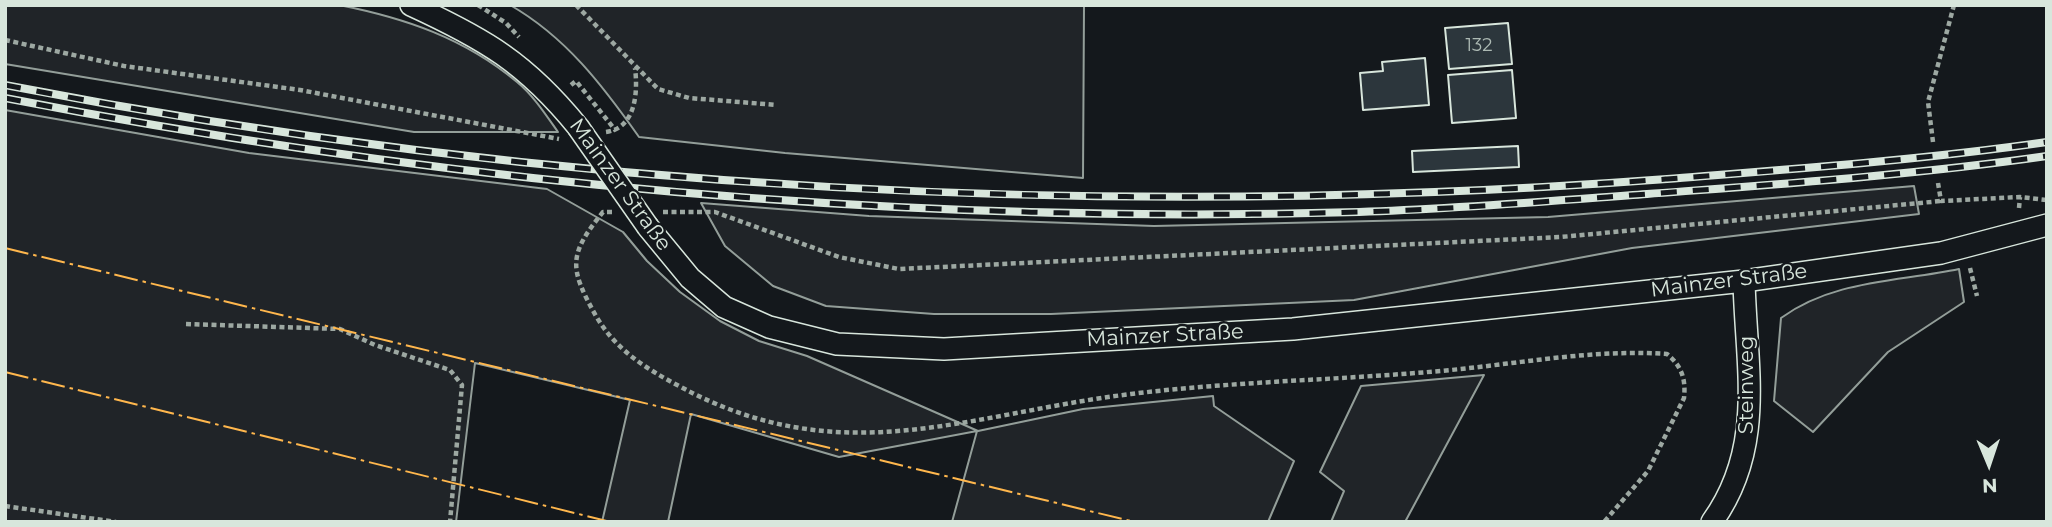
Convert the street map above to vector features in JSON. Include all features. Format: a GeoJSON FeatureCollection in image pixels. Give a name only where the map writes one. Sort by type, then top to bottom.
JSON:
{"type":"FeatureCollection","features":[{"type":"Feature","properties":{"kind":"street","name":"Mainzer Straße"},"geometry":{"type":"LineString","coordinates":[[411,5],[475,34],[517,62],[549,91],[572,132],[653,220],[690,278],[723,307],[769,327],[837,344],[944,349],[1293,329],[1744,281],[1941,253],[2047,225]]}},
{"type":"Feature","properties":{"kind":"street","name":"Steinweg"},"geometry":{"type":"LineString","coordinates":[[1712,522],[1730,496],[1748,442],[1744,281]]}},
{"type":"Feature","properties":{"kind":"path"},"geometry":{"type":"LineString","coordinates":[[576,5],[658,89],[689,98],[777,105]]}},
{"type":"Feature","properties":{"kind":"path"},"geometry":{"type":"LineString","coordinates":[[1933,142],[1928,102],[1954,5]]}},
{"type":"Feature","properties":{"kind":"path"},"geometry":{"type":"LineString","coordinates":[[5,40],[124,66],[300,90],[554,139],[572,132]]}},
{"type":"Feature","properties":{"kind":"path"},"geometry":{"type":"LineString","coordinates":[[604,132],[616,131],[624,123],[638,90],[635,68]]}},
{"type":"Feature","properties":{"kind":"path"},"geometry":{"type":"LineString","coordinates":[[570,86],[576,81],[616,131]]}},
{"type":"Feature","properties":{"kind":"path"},"geometry":{"type":"LineString","coordinates":[[1938,183],[1941,201]]}},
{"type":"Feature","properties":{"kind":"path"},"geometry":{"type":"LineString","coordinates":[[653,220],[715,212],[755,224],[839,257],[899,269],[1561,237],[1941,201],[2020,197],[2047,200]]}},
{"type":"Feature","properties":{"kind":"path"},"geometry":{"type":"LineString","coordinates":[[617,212],[603,212],[587,232],[575,258],[578,284],[606,333],[638,364],[704,400],[773,425],[851,434],[934,429],[1130,394],[1451,370],[1611,353],[1667,354],[1681,370],[1685,386],[1684,398],[1648,471],[1604,522]]}},
{"type":"Feature","properties":{"kind":"path"},"geometry":{"type":"LineString","coordinates":[[1970,267],[1977,296]]}},
{"type":"Feature","properties":{"kind":"path"},"geometry":{"type":"LineString","coordinates":[[186,324],[340,329],[375,345],[450,370],[462,385],[450,522]]}},
{"type":"Feature","properties":{"kind":"path"},"geometry":{"type":"LineString","coordinates":[[5,506],[116,522]]}},
{"type":"Feature","properties":{"kind":"shaded area"},"geometry":{"type":"Polygon","coordinates":[[[5,5],[339,5],[363,10],[410,23],[476,53],[523,87],[558,132],[414,132],[5,64],[5,5]]]}},
{"type":"Feature","properties":{"kind":"shaded area"},"geometry":{"type":"Polygon","coordinates":[[[510,5],[1084,6],[1083,178],[785,153],[639,137],[612,99],[566,47],[510,5]]]}},
{"type":"Feature","properties":{"kind":"shaded area"},"geometry":{"type":"Polygon","coordinates":[[[5,110],[249,153],[547,189],[623,232],[647,261],[680,292],[720,321],[759,341],[807,356],[978,431],[1083,409],[1213,396],[1214,406],[1294,461],[1268,522],[952,522],[977,431],[839,457],[691,414],[668,522],[602,522],[630,400],[475,363],[456,522],[5,522],[5,110]]]}},
{"type":"Feature","properties":{"kind":"shaded area"},"geometry":{"type":"Polygon","coordinates":[[[1914,186],[1919,214],[1632,248],[1354,300],[1051,314],[934,314],[826,306],[773,286],[725,246],[701,203],[869,216],[1154,226],[1548,217],[1914,186]]]}},
{"type":"Feature","properties":{"kind":"shaded area"},"geometry":{"type":"Polygon","coordinates":[[[1959,269],[1964,302],[1888,352],[1813,432],[1774,401],[1781,318],[1822,296],[1844,289],[1959,269]]]}},
{"type":"Feature","properties":{"kind":"shaded area"},"geometry":{"type":"Polygon","coordinates":[[[1484,375],[1405,522],[1331,522],[1344,491],[1320,472],[1361,386],[1484,375]]]}},
{"type":"Feature","properties":{"kind":"building"},"geometry":{"type":"Polygon","coordinates":[[[1508,23],[1512,64],[1449,69],[1445,28],[1508,23]]]}},
{"type":"Feature","properties":{"kind":"building"},"geometry":{"type":"Polygon","coordinates":[[[1425,58],[1429,105],[1363,110],[1360,73],[1383,71],[1382,62],[1425,58]]]}},
{"type":"Feature","properties":{"kind":"building"},"geometry":{"type":"Polygon","coordinates":[[[1512,70],[1516,118],[1452,123],[1448,75],[1512,70]]]}},
{"type":"Feature","properties":{"kind":"building"},"geometry":{"type":"Polygon","coordinates":[[[1518,146],[1519,167],[1413,172],[1412,151],[1518,146]]]}},
{"type":"Feature","properties":{"kind":"railway"},"geometry":{"type":"LineString","coordinates":[[5,85],[211,121],[417,150],[625,172],[833,187],[1041,195],[1250,197],[1459,191],[1810,168],[2047,142]]}},
{"type":"Feature","properties":{"kind":"railway"},"geometry":{"type":"LineString","coordinates":[[5,98],[340,154],[509,175],[679,192],[1018,212],[1189,214],[1431,209],[1847,178],[2047,156]]}},
{"type":"Feature","properties":{"kind":"power"},"geometry":{"type":"LineString","coordinates":[[5,248],[1135,522]]}},
{"type":"Feature","properties":{"kind":"power"},"geometry":{"type":"LineString","coordinates":[[5,372],[611,522]]}}]}
